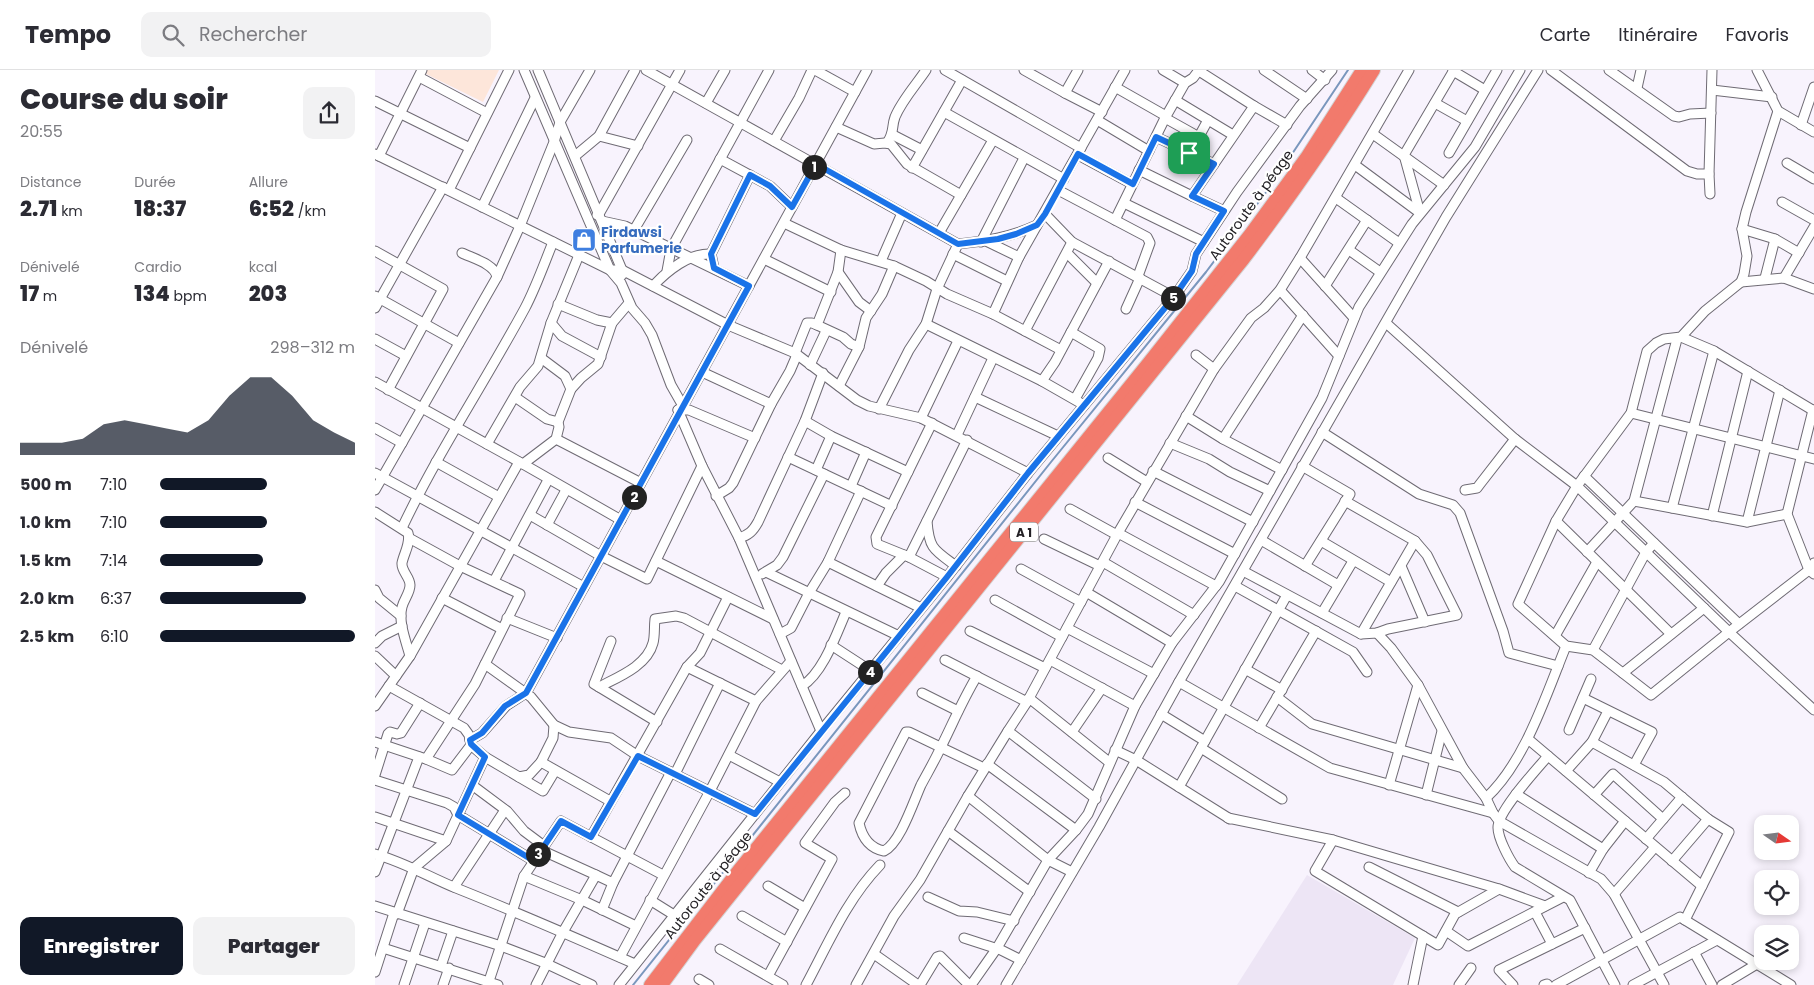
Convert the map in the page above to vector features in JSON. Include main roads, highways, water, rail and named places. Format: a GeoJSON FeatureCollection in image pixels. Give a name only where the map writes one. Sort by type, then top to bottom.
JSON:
{"type":"FeatureCollection","features":[{"type":"Feature","properties":{"kind":"highway","name":"Autoroute à péage"},"geometry":{"type":"LineString","coordinates":[[650,985],[740,868],[1250,234],[1307,156],[1362,70]]}},
{"type":"Feature","properties":{"kind":"highway","name":"A 1"},"geometry":{"type":"LineString","coordinates":[[662,985],[701,932],[1244,259],[1306,175],[1374,70]]}},
{"type":"Feature","properties":{"kind":"waterway"},"geometry":{"type":"LineString","coordinates":[[633,985],[1051,462],[1206,272],[1270,187],[1348,70]]}},
{"type":"Feature","properties":{"kind":"place","name":"Firdawsi Parfumerie"},"geometry":{"type":"Point","coordinates":[584,240]}}]}
